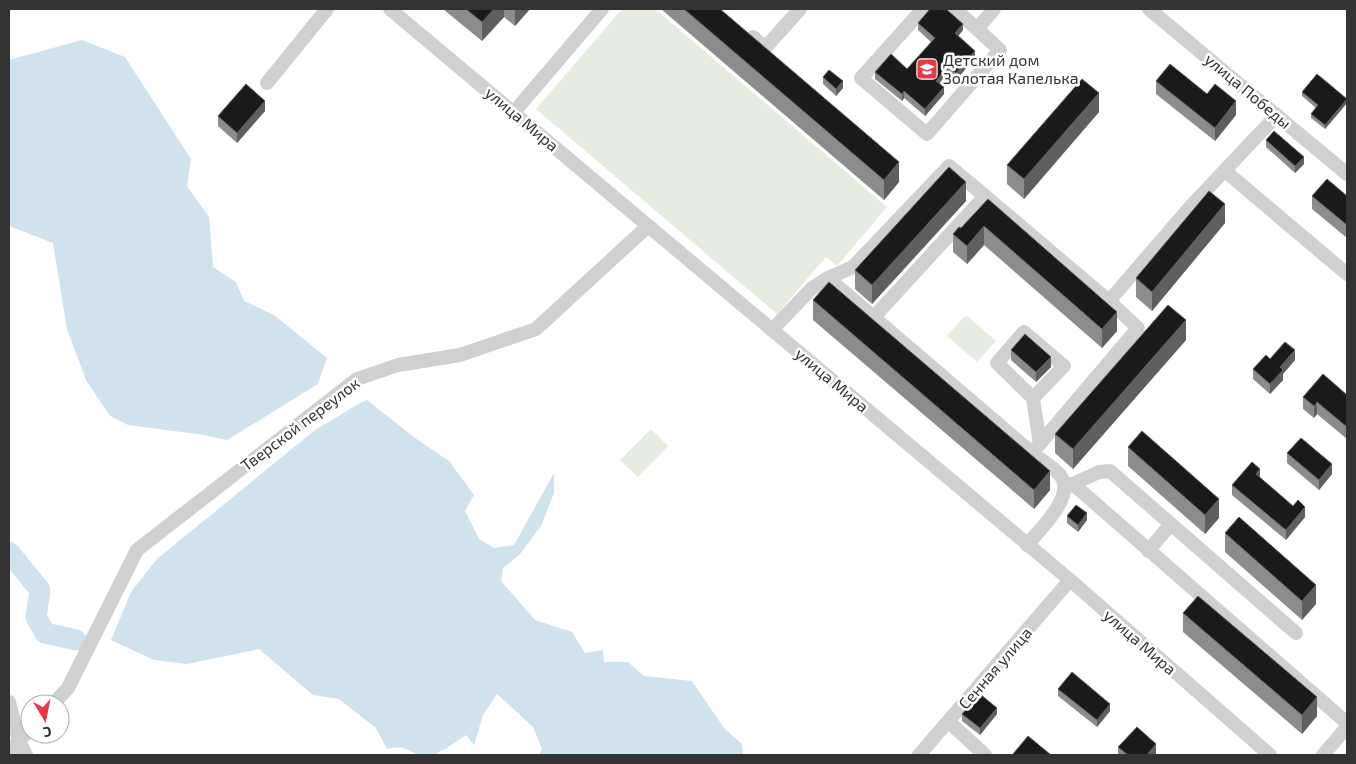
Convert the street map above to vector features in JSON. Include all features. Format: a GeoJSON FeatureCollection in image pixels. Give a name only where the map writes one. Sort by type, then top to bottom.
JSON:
{"type":"FeatureCollection","features":[{"type":"Feature","properties":{"kind":"street"},"geometry":{"type":"LineString","coordinates":[[268,83],[327,9]]}},
{"type":"Feature","properties":{"kind":"street","name":"улица Мира"},"geometry":{"type":"LineString","coordinates":[[390,9],[1070,580],[1270,755]]}},
{"type":"Feature","properties":{"kind":"street"},"geometry":{"type":"LineString","coordinates":[[514,112],[602,9]]}},
{"type":"Feature","properties":{"kind":"street"},"geometry":{"type":"LineString","coordinates":[[743,28],[765,48],[800,9]]}},
{"type":"Feature","properties":{"kind":"street"},"geometry":{"type":"LineString","coordinates":[[922,9],[861,78],[927,134],[1000,50],[955,9]]}},
{"type":"Feature","properties":{"kind":"street"},"geometry":{"type":"LineString","coordinates":[[978,28],[994,9]]}},
{"type":"Feature","properties":{"kind":"street","name":"улица Победы"},"geometry":{"type":"LineString","coordinates":[[1149,9],[1277,115],[1342,160],[1347,174]]}},
{"type":"Feature","properties":{"kind":"street"},"geometry":{"type":"LineString","coordinates":[[1109,301],[1192,205],[1277,115]]}},
{"type":"Feature","properties":{"kind":"street"},"geometry":{"type":"LineString","coordinates":[[772,330],[811,289],[828,278],[853,267],[949,166],[1109,301],[1138,328],[1036,449]]}},
{"type":"Feature","properties":{"kind":"street"},"geometry":{"type":"LineString","coordinates":[[1225,170],[1347,274]]}},
{"type":"Feature","properties":{"kind":"street"},"geometry":{"type":"LineString","coordinates":[[874,317],[985,196]]}},
{"type":"Feature","properties":{"kind":"street","name":"Тверской переулок"},"geometry":{"type":"LineString","coordinates":[[62,694],[68,688],[137,550],[357,378],[398,365],[460,355],[536,329],[648,226]]}},
{"type":"Feature","properties":{"kind":"street"},"geometry":{"type":"LineString","coordinates":[[828,278],[1036,449],[1070,486],[1148,551],[1347,725],[1323,755]]}},
{"type":"Feature","properties":{"kind":"street"},"geometry":{"type":"LineString","coordinates":[[1033,398],[1064,366],[1024,332],[997,363],[1033,398],[1036,449]]}},
{"type":"Feature","properties":{"kind":"street"},"geometry":{"type":"LineString","coordinates":[[1027,545],[1063,501],[1070,486],[1098,472],[1110,471],[1296,633]]}},
{"type":"Feature","properties":{"kind":"street"},"geometry":{"type":"LineString","coordinates":[[1148,551],[1171,524]]}},
{"type":"Feature","properties":{"kind":"street","name":"Сенная улица"},"geometry":{"type":"LineString","coordinates":[[919,755],[1070,580]]}},
{"type":"Feature","properties":{"kind":"street"},"geometry":{"type":"LineString","coordinates":[[9,702],[19,741],[26,755]]}},
{"type":"Feature","properties":{"kind":"street"},"geometry":{"type":"LineString","coordinates":[[949,722],[985,755]]}},
{"type":"Feature","properties":{"kind":"street"},"geometry":{"type":"LineString","coordinates":[[9,752],[19,741]]}},
{"type":"Feature","properties":{"kind":"shaded area"},"geometry":{"type":"Polygon","coordinates":[[[622,9],[655,9],[887,207],[837,266],[826,257],[777,314],[536,109],[622,9]]]}},
{"type":"Feature","properties":{"kind":"shaded area"},"geometry":{"type":"Polygon","coordinates":[[[966,315],[996,341],[977,362],[947,336],[966,315]]]}},
{"type":"Feature","properties":{"kind":"shaded area"},"geometry":{"type":"Polygon","coordinates":[[[651,429],[668,446],[638,477],[620,460],[651,429]]]}},
{"type":"Feature","properties":{"kind":"water"},"geometry":{"type":"Polygon","coordinates":[[[82,40],[125,57],[191,159],[187,186],[209,217],[213,267],[236,282],[244,301],[274,315],[327,358],[318,384],[227,440],[128,425],[110,416],[86,380],[67,329],[53,243],[9,226],[9,60],[82,40]]]}},
{"type":"Feature","properties":{"kind":"water"},"geometry":{"type":"Polygon","coordinates":[[[367,400],[415,438],[449,461],[474,495],[465,511],[479,539],[494,548],[514,545],[554,473],[554,493],[541,526],[520,554],[503,568],[501,581],[535,620],[572,632],[585,653],[603,650],[604,662],[628,662],[644,676],[692,681],[724,728],[742,744],[743,755],[539,755],[542,749],[533,727],[497,694],[483,715],[474,745],[466,735],[443,750],[423,756],[406,749],[387,749],[376,728],[339,699],[313,695],[259,649],[187,664],[154,660],[111,640],[131,592],[157,559],[315,430],[367,400]]]}},
{"type":"Feature","properties":{"kind":"building"},"geometry":{"type":"Polygon","coordinates":[[[466,9],[494,9],[482,22],[466,9]]]}},
{"type":"Feature","properties":{"kind":"building"},"geometry":{"type":"Polygon","coordinates":[[[684,9],[720,9],[899,162],[884,180],[684,9]]]}},
{"type":"Feature","properties":{"kind":"building"},"geometry":{"type":"Polygon","coordinates":[[[930,9],[946,9],[963,24],[955,33],[975,51],[956,73],[948,66],[936,81],[944,87],[925,109],[904,91],[902,94],[875,72],[891,54],[907,69],[935,38],[918,23],[930,9]]]}},
{"type":"Feature","properties":{"kind":"building"},"geometry":{"type":"Polygon","coordinates":[[[1170,64],[1207,94],[1215,84],[1236,101],[1215,128],[1156,81],[1170,64]]]}},
{"type":"Feature","properties":{"kind":"building"},"geometry":{"type":"Polygon","coordinates":[[[829,70],[843,81],[836,89],[823,77],[829,70]]]}},
{"type":"Feature","properties":{"kind":"building"},"geometry":{"type":"Polygon","coordinates":[[[1317,74],[1347,99],[1325,125],[1311,114],[1318,105],[1302,92],[1317,74]]]}},
{"type":"Feature","properties":{"kind":"building"},"geometry":{"type":"Polygon","coordinates":[[[1082,79],[1099,93],[1024,179],[1007,165],[1082,79]]]}},
{"type":"Feature","properties":{"kind":"building"},"geometry":{"type":"Polygon","coordinates":[[[246,84],[265,101],[237,133],[218,116],[246,84]]]}},
{"type":"Feature","properties":{"kind":"building"},"geometry":{"type":"Polygon","coordinates":[[[1274,131],[1304,157],[1295,166],[1266,140],[1274,131]]]}},
{"type":"Feature","properties":{"kind":"building"},"geometry":{"type":"Polygon","coordinates":[[[949,167],[966,182],[872,285],[855,270],[949,167]]]}},
{"type":"Feature","properties":{"kind":"building"},"geometry":{"type":"Polygon","coordinates":[[[1327,179],[1347,196],[1347,225],[1312,196],[1327,179]]]}},
{"type":"Feature","properties":{"kind":"building"},"geometry":{"type":"Polygon","coordinates":[[[1209,191],[1225,204],[1152,292],[1136,278],[1209,191]]]}},
{"type":"Feature","properties":{"kind":"building"},"geometry":{"type":"Polygon","coordinates":[[[988,199],[1117,312],[1102,329],[984,226],[967,246],[953,234],[988,199]]]}},
{"type":"Feature","properties":{"kind":"building"},"geometry":{"type":"Polygon","coordinates":[[[829,282],[1050,471],[1034,490],[813,300],[829,282]]]}},
{"type":"Feature","properties":{"kind":"building"},"geometry":{"type":"Polygon","coordinates":[[[1168,305],[1186,320],[1073,449],[1055,434],[1168,305]]]}},
{"type":"Feature","properties":{"kind":"building"},"geometry":{"type":"Polygon","coordinates":[[[1025,334],[1051,357],[1036,372],[1011,350],[1025,334]]]}},
{"type":"Feature","properties":{"kind":"building"},"geometry":{"type":"Polygon","coordinates":[[[1285,342],[1295,350],[1280,367],[1283,370],[1270,384],[1253,369],[1266,355],[1270,359],[1285,342]]]}},
{"type":"Feature","properties":{"kind":"building"},"geometry":{"type":"Polygon","coordinates":[[[1323,374],[1347,395],[1347,427],[1317,402],[1314,406],[1303,397],[1323,374]]]}},
{"type":"Feature","properties":{"kind":"building"},"geometry":{"type":"Polygon","coordinates":[[[1142,431],[1219,499],[1205,515],[1128,447],[1142,431]]]}},
{"type":"Feature","properties":{"kind":"building"},"geometry":{"type":"Polygon","coordinates":[[[1301,438],[1332,464],[1319,480],[1287,453],[1301,438]]]}},
{"type":"Feature","properties":{"kind":"building"},"geometry":{"type":"Polygon","coordinates":[[[1252,462],[1260,469],[1256,474],[1293,506],[1298,500],[1305,507],[1286,530],[1232,485],[1252,462]]]}},
{"type":"Feature","properties":{"kind":"building"},"geometry":{"type":"Polygon","coordinates":[[[1076,505],[1087,513],[1078,525],[1067,516],[1076,505]]]}},
{"type":"Feature","properties":{"kind":"building"},"geometry":{"type":"Polygon","coordinates":[[[1239,517],[1316,585],[1302,601],[1225,533],[1239,517]]]}},
{"type":"Feature","properties":{"kind":"building"},"geometry":{"type":"Polygon","coordinates":[[[1198,596],[1317,697],[1302,715],[1183,613],[1198,596]]]}},
{"type":"Feature","properties":{"kind":"building"},"geometry":{"type":"Polygon","coordinates":[[[1072,672],[1110,704],[1097,720],[1058,689],[1072,672]]]}},
{"type":"Feature","properties":{"kind":"building"},"geometry":{"type":"Polygon","coordinates":[[[980,694],[997,708],[980,728],[962,714],[980,694]]]}},
{"type":"Feature","properties":{"kind":"building"},"geometry":{"type":"Polygon","coordinates":[[[1137,727],[1156,744],[1147,755],[1128,755],[1118,747],[1137,727]]]}},
{"type":"Feature","properties":{"kind":"building"},"geometry":{"type":"Polygon","coordinates":[[[1028,736],[1051,755],[1013,754],[1028,736]]]}},
{"type":"Feature","properties":{"kind":"waterway"},"geometry":{"type":"LineString","coordinates":[[9,552],[40,590],[36,617],[45,633],[76,640]]}},
{"type":"Feature","properties":{"kind":"place","name":"Детский дом Золотая Капелька"},"geometry":{"type":"Point","coordinates":[927,69]}}]}
